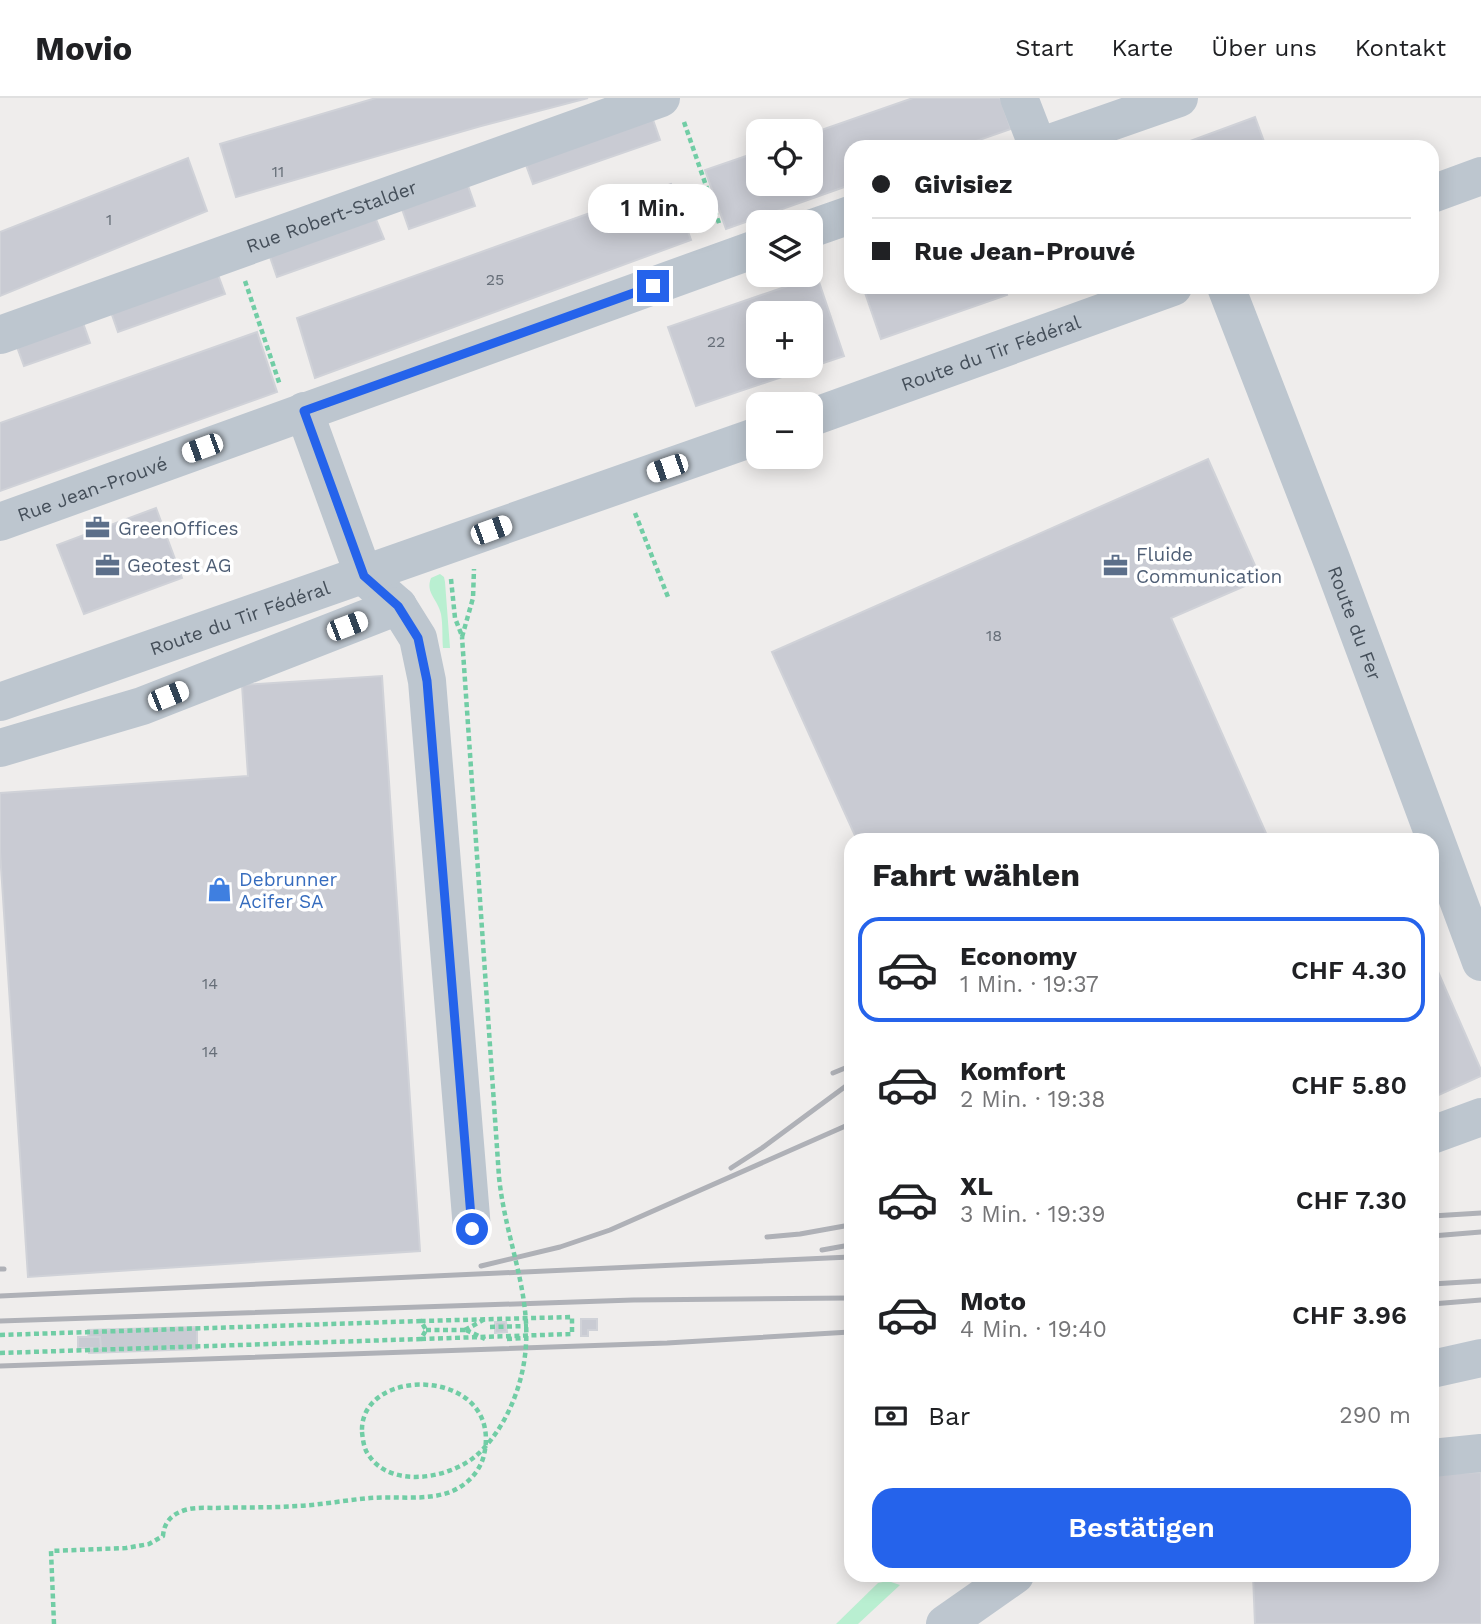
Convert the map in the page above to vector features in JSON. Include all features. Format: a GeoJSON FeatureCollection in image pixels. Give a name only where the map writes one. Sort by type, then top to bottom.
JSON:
{"type":"FeatureCollection","features":[{"type":"Feature","properties":{"kind":"street"},"geometry":{"type":"LineString","coordinates":[[1019,98],[1035,140]]}},
{"type":"Feature","properties":{"kind":"street"},"geometry":{"type":"LineString","coordinates":[[1058,140],[1178,98]]}},
{"type":"Feature","properties":{"kind":"street","name":"Rue Robert-Stalder"},"geometry":{"type":"LineString","coordinates":[[0,335],[234,250],[671,105]]}},
{"type":"Feature","properties":{"kind":"street"},"geometry":{"type":"LineString","coordinates":[[1439,191],[1481,176]]}},
{"type":"Feature","properties":{"kind":"street"},"geometry":{"type":"LineString","coordinates":[[823,224],[844,217]]}},
{"type":"Feature","properties":{"kind":"street","name":"Rue Jean-Prouvé"},"geometry":{"type":"LineString","coordinates":[[0,522],[292,399],[746,252]]}},
{"type":"Feature","properties":{"kind":"street","name":"Route du Tir Fédéral"},"geometry":{"type":"LineString","coordinates":[[823,413],[1154,294]]}},
{"type":"Feature","properties":{"kind":"street","name":"Route du Fer"},"geometry":{"type":"LineString","coordinates":[[1229,294],[1433,833]]}},
{"type":"Feature","properties":{"kind":"street"},"geometry":{"type":"LineString","coordinates":[[292,399],[364,576],[398,606],[418,638],[427,681],[472,1229]]}},
{"type":"Feature","properties":{"kind":"street","name":"Route du Tir Fédéral"},"geometry":{"type":"LineString","coordinates":[[0,702],[746,440]]}},
{"type":"Feature","properties":{"kind":"street"},"geometry":{"type":"LineString","coordinates":[[0,748],[142,706],[398,606]]}},
{"type":"Feature","properties":{"kind":"street","name":"Route du Fer"},"geometry":{"type":"LineString","coordinates":[[1439,849],[1481,962]]}},
{"type":"Feature","properties":{"kind":"street"},"geometry":{"type":"LineString","coordinates":[[1439,1132],[1481,1117]]}},
{"type":"Feature","properties":{"kind":"street"},"geometry":{"type":"LineString","coordinates":[[1439,1367],[1481,1358]]}},
{"type":"Feature","properties":{"kind":"street"},"geometry":{"type":"LineString","coordinates":[[1439,1457],[1481,1453]]}},
{"type":"Feature","properties":{"kind":"street"},"geometry":{"type":"LineString","coordinates":[[944,1624],[1005,1582]]}},
{"type":"Feature","properties":{"kind":"path"},"geometry":{"type":"LineString","coordinates":[[671,105],[721,229]]}},
{"type":"Feature","properties":{"kind":"path"},"geometry":{"type":"LineString","coordinates":[[234,250],[292,399]]}},
{"type":"Feature","properties":{"kind":"path"},"geometry":{"type":"LineString","coordinates":[[631,502],[668,597]]}},
{"type":"Feature","properties":{"kind":"path"},"geometry":{"type":"LineString","coordinates":[[462,636],[473,598],[473,559]]}},
{"type":"Feature","properties":{"kind":"path"},"geometry":{"type":"LineString","coordinates":[[54,1624],[51,1551],[126,1548],[149,1544],[163,1536],[168,1520],[193,1508],[299,1506],[371,1498],[435,1496],[461,1487],[477,1472],[484,1454],[486,1443],[482,1417],[463,1395],[443,1387],[404,1387],[385,1393],[370,1406],[363,1421],[364,1444],[369,1457],[391,1473],[414,1477],[434,1476],[475,1457],[482,1449],[489,1442],[507,1414],[521,1380],[526,1358],[528,1326],[500,1190],[462,636],[455,618],[450,575]]}},
{"type":"Feature","properties":{"kind":"path"},"geometry":{"type":"LineString","coordinates":[[465,1330],[485,1319],[527,1317]]}},
{"type":"Feature","properties":{"kind":"path"},"geometry":{"type":"LineString","coordinates":[[0,1335],[572,1317],[572,1334],[0,1353]]}},
{"type":"Feature","properties":{"kind":"path"},"geometry":{"type":"LineString","coordinates":[[490,1320],[491,1336]]}},
{"type":"Feature","properties":{"kind":"path"},"geometry":{"type":"LineString","coordinates":[[421,1321],[426,1330]]}},
{"type":"Feature","properties":{"kind":"path"},"geometry":{"type":"LineString","coordinates":[[490,1327],[528,1326]]}},
{"type":"Feature","properties":{"kind":"path"},"geometry":{"type":"LineString","coordinates":[[426,1330],[465,1330],[485,1339],[528,1338]]}},
{"type":"Feature","properties":{"kind":"path"},"geometry":{"type":"LineString","coordinates":[[421,1339],[426,1330]]}},
{"type":"Feature","properties":{"kind":"green space"},"geometry":{"type":"Polygon","coordinates":[[[440,574],[445,582],[450,648],[443,648],[441,614],[430,588],[431,578],[440,574]]]}},
{"type":"Feature","properties":{"kind":"green space"},"geometry":{"type":"Polygon","coordinates":[[[891,1582],[900,1585],[858,1624],[836,1624],[878,1583],[891,1582]]]}},
{"type":"Feature","properties":{"kind":"building"},"geometry":{"type":"Polygon","coordinates":[[[376,98],[588,98],[236,197],[220,144],[376,98]]]}},
{"type":"Feature","properties":{"kind":"building"},"geometry":{"type":"Polygon","coordinates":[[[913,98],[1000,98],[1011,129],[979,140],[844,140],[844,187],[823,195],[823,129],[913,98]]]}},
{"type":"Feature","properties":{"kind":"building"},"geometry":{"type":"Polygon","coordinates":[[[652,117],[660,140],[533,184],[525,162],[652,117]]]}},
{"type":"Feature","properties":{"kind":"building"},"geometry":{"type":"Polygon","coordinates":[[[1255,117],[1263,140],[1193,140],[1255,117]]]}},
{"type":"Feature","properties":{"kind":"building"},"geometry":{"type":"Polygon","coordinates":[[[746,156],[746,196],[819,196],[780,210],[746,210],[746,222],[726,229],[705,170],[746,156]]]}},
{"type":"Feature","properties":{"kind":"building"},"geometry":{"type":"Polygon","coordinates":[[[188,158],[207,211],[0,296],[0,232],[188,158]]]}},
{"type":"Feature","properties":{"kind":"building"},"geometry":{"type":"Polygon","coordinates":[[[467,183],[475,206],[409,229],[401,206],[467,183]]]}},
{"type":"Feature","properties":{"kind":"building"},"geometry":{"type":"Polygon","coordinates":[[[671,184],[691,240],[315,378],[297,318],[671,184]]]}},
{"type":"Feature","properties":{"kind":"building"},"geometry":{"type":"Polygon","coordinates":[[[375,217],[384,239],[277,277],[269,254],[375,217]]]}},
{"type":"Feature","properties":{"kind":"building"},"geometry":{"type":"Polygon","coordinates":[[[217,272],[225,294],[118,332],[110,309],[217,272]]]}},
{"type":"Feature","properties":{"kind":"building"},"geometry":{"type":"Polygon","coordinates":[[[785,287],[821,287],[844,356],[823,363],[823,301],[746,301],[746,378],[779,378],[696,406],[668,327],[785,287]]]}},
{"type":"Feature","properties":{"kind":"building"},"geometry":{"type":"Polygon","coordinates":[[[865,294],[1007,295],[881,339],[865,294]]]}},
{"type":"Feature","properties":{"kind":"building"},"geometry":{"type":"Polygon","coordinates":[[[82,320],[90,343],[24,366],[16,344],[82,320]]]}},
{"type":"Feature","properties":{"kind":"building"},"geometry":{"type":"Polygon","coordinates":[[[257,332],[277,392],[0,491],[0,423],[257,332]]]}},
{"type":"Feature","properties":{"kind":"building"},"geometry":{"type":"Polygon","coordinates":[[[1208,459],[1261,579],[1171,618],[1266,833],[854,833],[772,652],[1208,459]]]}},
{"type":"Feature","properties":{"kind":"building"},"geometry":{"type":"Polygon","coordinates":[[[156,508],[182,578],[84,614],[57,545],[156,508]]]}},
{"type":"Feature","properties":{"kind":"building"},"geometry":{"type":"Polygon","coordinates":[[[382,676],[420,1251],[28,1277],[0,852],[0,793],[248,776],[242,685],[382,676]]]}},
{"type":"Feature","properties":{"kind":"building"},"geometry":{"type":"Polygon","coordinates":[[[1439,974],[1481,1070],[1481,1076],[1439,1095],[1439,974]]]}},
{"type":"Feature","properties":{"kind":"building"},"geometry":{"type":"Polygon","coordinates":[[[581,1319],[597,1319],[597,1330],[588,1330],[588,1336],[581,1336],[581,1319]]]}},
{"type":"Feature","properties":{"kind":"building"},"geometry":{"type":"Polygon","coordinates":[[[495,1322],[506,1322],[507,1332],[495,1333],[495,1322]]]}},
{"type":"Feature","properties":{"kind":"building"},"geometry":{"type":"Polygon","coordinates":[[[197,1327],[197,1349],[89,1353],[88,1330],[197,1327]]]}},
{"type":"Feature","properties":{"kind":"building"},"geometry":{"type":"Polygon","coordinates":[[[78,1337],[100,1337],[101,1348],[78,1348],[78,1337]]]}},
{"type":"Feature","properties":{"kind":"building"},"geometry":{"type":"Polygon","coordinates":[[[1481,1472],[1481,1624],[1255,1624],[1253,1582],[1439,1582],[1439,1474],[1481,1472]]]}},
{"type":"Feature","properties":{"kind":"railway"},"geometry":{"type":"LineString","coordinates":[[833,1073],[844,1068]]}},
{"type":"Feature","properties":{"kind":"railway"},"geometry":{"type":"LineString","coordinates":[[731,1168],[844,1087]]}},
{"type":"Feature","properties":{"kind":"railway"},"geometry":{"type":"LineString","coordinates":[[481,1266],[560,1247],[610,1230],[844,1127]]}},
{"type":"Feature","properties":{"kind":"railway"},"geometry":{"type":"LineString","coordinates":[[1439,1216],[1481,1213]]}},
{"type":"Feature","properties":{"kind":"railway"},"geometry":{"type":"LineString","coordinates":[[767,1237],[844,1226]]}},
{"type":"Feature","properties":{"kind":"railway"},"geometry":{"type":"LineString","coordinates":[[1439,1235],[1481,1232]]}},
{"type":"Feature","properties":{"kind":"railway"},"geometry":{"type":"LineString","coordinates":[[822,1250],[844,1246]]}},
{"type":"Feature","properties":{"kind":"railway"},"geometry":{"type":"LineString","coordinates":[[0,1296],[844,1257]]}},
{"type":"Feature","properties":{"kind":"railway"},"geometry":{"type":"LineString","coordinates":[[1439,1284],[1481,1281]]}},
{"type":"Feature","properties":{"kind":"railway"},"geometry":{"type":"LineString","coordinates":[[0,1321],[633,1300],[844,1298]]}},
{"type":"Feature","properties":{"kind":"railway"},"geometry":{"type":"LineString","coordinates":[[1439,1303],[1481,1300]]}},
{"type":"Feature","properties":{"kind":"railway"},"geometry":{"type":"LineString","coordinates":[[0,1366],[667,1343],[844,1332]]}},
{"type":"Feature","properties":{"kind":"place","name":"GreenOffices"},"geometry":{"type":"Point","coordinates":[98,528]}},
{"type":"Feature","properties":{"kind":"place","name":"Geotest AG"},"geometry":{"type":"Point","coordinates":[107,565]}},
{"type":"Feature","properties":{"kind":"place","name":"Fluide Communication"},"geometry":{"type":"Point","coordinates":[1116,565]}},
{"type":"Feature","properties":{"kind":"place","name":"Debrunner Acifer SA"},"geometry":{"type":"Point","coordinates":[219,890]}},
{"type":"Feature","properties":{"kind":"route"},"geometry":{"type":"LineString","coordinates":[[472,1229],[427,681],[418,638],[398,606],[364,576],[304,411],[653,286]]}}]}
